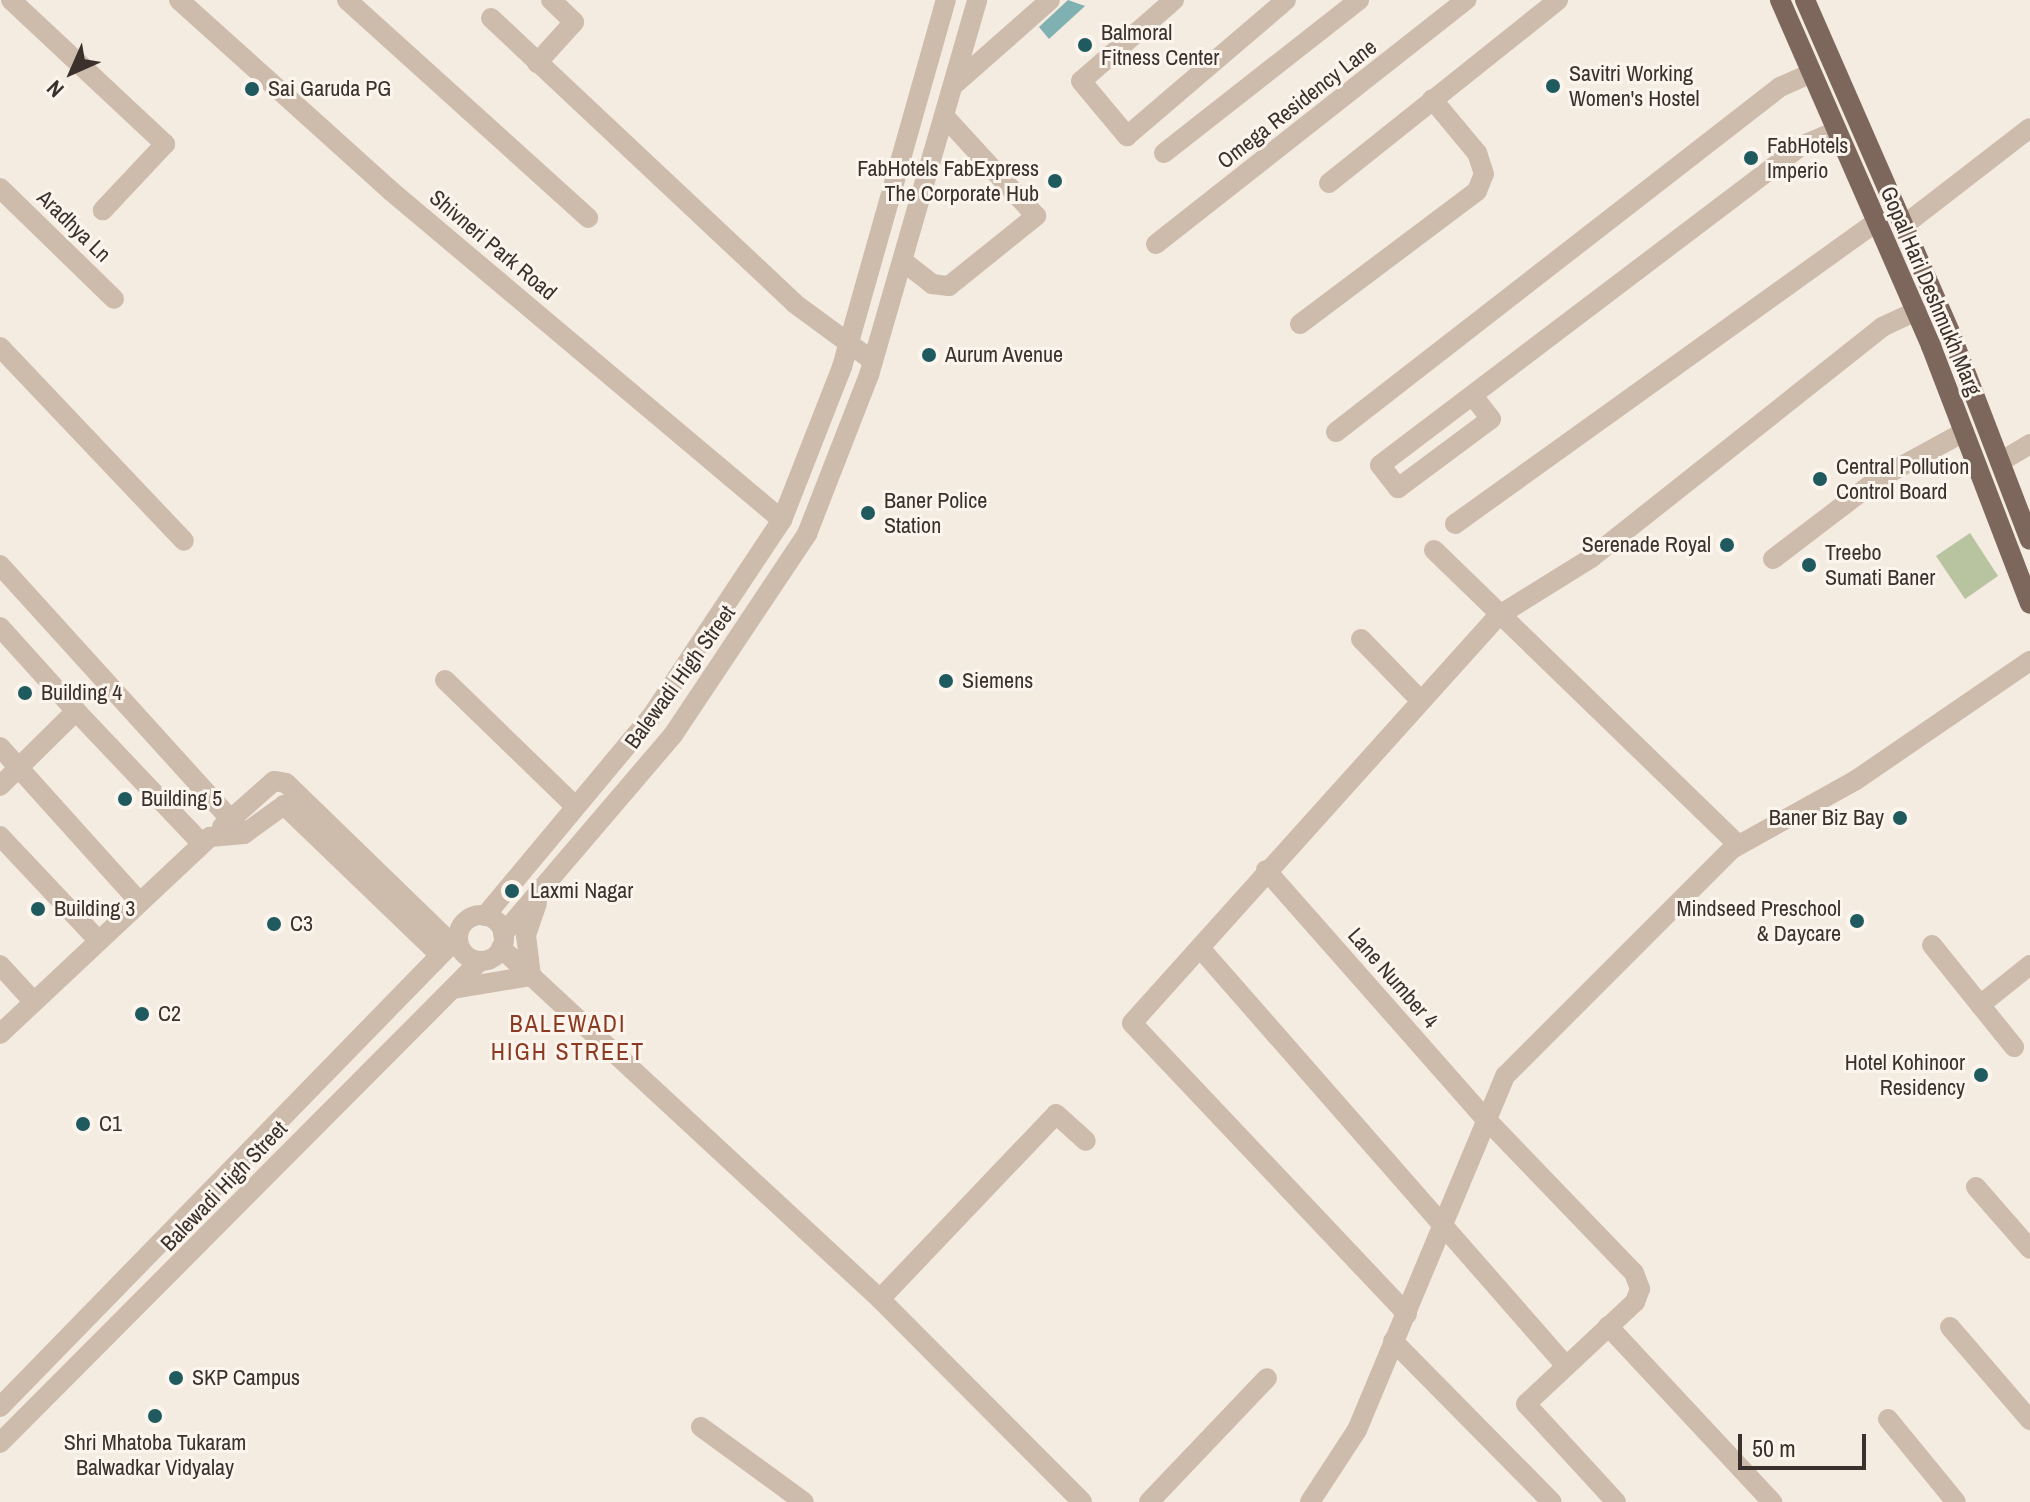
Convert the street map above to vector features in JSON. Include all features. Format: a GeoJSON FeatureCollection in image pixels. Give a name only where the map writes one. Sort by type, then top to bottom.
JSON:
{"type":"FeatureCollection","features":[{"type":"Feature","properties":{"kind":"main road","name":"Gopal Hari Deshmukh Marg"},"geometry":{"type":"LineString","coordinates":[[1780,0],[1916,311],[2030,604]]}},
{"type":"Feature","properties":{"kind":"main road","name":"Gopal Hari Deshmukh Marg"},"geometry":{"type":"LineString","coordinates":[[1805,0],[1903,226],[2030,540]]}},
{"type":"Feature","properties":{"kind":"street"},"geometry":{"type":"LineString","coordinates":[[11,0],[165,144],[103,210]]}},
{"type":"Feature","properties":{"kind":"street","name":"Shivneri Park Road"},"geometry":{"type":"LineString","coordinates":[[179,0],[391,191],[782,520]]}},
{"type":"Feature","properties":{"kind":"street"},"geometry":{"type":"LineString","coordinates":[[347,0],[588,218]]}},
{"type":"Feature","properties":{"kind":"street"},"geometry":{"type":"LineString","coordinates":[[537,63],[574,22],[551,0]]}},
{"type":"Feature","properties":{"kind":"street","name":"Balewadi High Street"},"geometry":{"type":"LineString","coordinates":[[0,1407],[449,944],[467,920],[485,916],[651,717],[782,520],[827,413],[946,0]]}},
{"type":"Feature","properties":{"kind":"street","name":"Balewadi High Street"},"geometry":{"type":"LineString","coordinates":[[0,1443],[446,992],[502,941],[673,735],[790,565],[853,422],[904,262],[977,0]]}},
{"type":"Feature","properties":{"kind":"street"},"geometry":{"type":"LineString","coordinates":[[956,83],[1050,0]]}},
{"type":"Feature","properties":{"kind":"street"},"geometry":{"type":"LineString","coordinates":[[1174,0],[1081,81],[1127,136],[1286,0]]}},
{"type":"Feature","properties":{"kind":"street"},"geometry":{"type":"LineString","coordinates":[[1164,153],[1359,0]]}},
{"type":"Feature","properties":{"kind":"street","name":"Omega Residency Lane"},"geometry":{"type":"LineString","coordinates":[[1156,244],[1466,0]]}},
{"type":"Feature","properties":{"kind":"street"},"geometry":{"type":"LineString","coordinates":[[1329,183],[1558,0]]}},
{"type":"Feature","properties":{"kind":"street"},"geometry":{"type":"LineString","coordinates":[[491,18],[848,346],[873,361]]}},
{"type":"Feature","properties":{"kind":"street"},"geometry":{"type":"LineString","coordinates":[[1336,432],[1780,87],[1811,73]]}},
{"type":"Feature","properties":{"kind":"street"},"geometry":{"type":"LineString","coordinates":[[1300,324],[1477,191],[1484,174],[1477,153],[1432,99]]}},
{"type":"Feature","properties":{"kind":"street"},"geometry":{"type":"LineString","coordinates":[[904,262],[932,284],[949,286],[1036,216],[946,118]]}},
{"type":"Feature","properties":{"kind":"street"},"geometry":{"type":"LineString","coordinates":[[1903,226],[2030,128]]}},
{"type":"Feature","properties":{"kind":"street"},"geometry":{"type":"LineString","coordinates":[[1473,396],[1491,419],[1398,488],[1380,465],[1801,146],[1836,131]]}},
{"type":"Feature","properties":{"kind":"street","name":"Aradhya Ln"},"geometry":{"type":"LineString","coordinates":[[0,188],[114,299]]}},
{"type":"Feature","properties":{"kind":"street"},"geometry":{"type":"LineString","coordinates":[[1455,524],[1876,222]]}},
{"type":"Feature","properties":{"kind":"street"},"geometry":{"type":"LineString","coordinates":[[1407,1314],[1132,1023],[1266,870],[1498,616],[1591,558],[1882,327],[1916,311]]}},
{"type":"Feature","properties":{"kind":"street"},"geometry":{"type":"LineString","coordinates":[[0,347],[184,541]]}},
{"type":"Feature","properties":{"kind":"street"},"geometry":{"type":"LineString","coordinates":[[827,413],[853,422]]}},
{"type":"Feature","properties":{"kind":"street"},"geometry":{"type":"LineString","coordinates":[[1773,559],[1878,479],[1964,432]]}},
{"type":"Feature","properties":{"kind":"street"},"geometry":{"type":"LineString","coordinates":[[2000,462],[2030,444]]}},
{"type":"Feature","properties":{"kind":"street"},"geometry":{"type":"LineString","coordinates":[[1434,550],[1498,616],[1738,845]]}},
{"type":"Feature","properties":{"kind":"street"},"geometry":{"type":"LineString","coordinates":[[0,565],[216,831]]}},
{"type":"Feature","properties":{"kind":"street"},"geometry":{"type":"LineString","coordinates":[[0,627],[76,711],[216,831],[244,834],[284,805]]}},
{"type":"Feature","properties":{"kind":"street"},"geometry":{"type":"LineString","coordinates":[[1361,639],[1421,701]]}},
{"type":"Feature","properties":{"kind":"street"},"geometry":{"type":"LineString","coordinates":[[1310,1502],[1341,1462],[1407,1314],[1484,1117],[1512,1069],[1738,845],[1856,780],[2030,661]]}},
{"type":"Feature","properties":{"kind":"street"},"geometry":{"type":"LineString","coordinates":[[445,680],[575,806]]}},
{"type":"Feature","properties":{"kind":"street"},"geometry":{"type":"LineString","coordinates":[[0,786],[76,711]]}},
{"type":"Feature","properties":{"kind":"street"},"geometry":{"type":"LineString","coordinates":[[0,747],[138,900]]}},
{"type":"Feature","properties":{"kind":"street"},"geometry":{"type":"LineString","coordinates":[[0,1034],[138,900],[216,831],[279,781]]}},
{"type":"Feature","properties":{"kind":"street"},"geometry":{"type":"LineString","coordinates":[[279,781],[284,805],[449,944],[480,961]]}},
{"type":"Feature","properties":{"kind":"street"},"geometry":{"type":"LineString","coordinates":[[279,781],[449,944]]}},
{"type":"Feature","properties":{"kind":"street"},"geometry":{"type":"LineString","coordinates":[[0,836],[97,939]]}},
{"type":"Feature","properties":{"kind":"street","name":"Lane Number 4"},"geometry":{"type":"LineString","coordinates":[[1266,870],[1484,1117],[1634,1273],[1640,1289],[1635,1302],[1608,1326]]}},
{"type":"Feature","properties":{"kind":"street"},"geometry":{"type":"LineString","coordinates":[[531,976],[526,925],[547,884]]}},
{"type":"Feature","properties":{"kind":"street"},"geometry":{"type":"LineString","coordinates":[[485,916],[531,976],[880,1299],[1082,1502]]}},
{"type":"Feature","properties":{"kind":"street"},"geometry":{"type":"LineString","coordinates":[[1932,945],[2014,1047]]}},
{"type":"Feature","properties":{"kind":"street"},"geometry":{"type":"LineString","coordinates":[[1200,948],[1566,1366]]}},
{"type":"Feature","properties":{"kind":"street"},"geometry":{"type":"LineString","coordinates":[[0,965],[33,1001]]}},
{"type":"Feature","properties":{"kind":"street"},"geometry":{"type":"LineString","coordinates":[[1980,1005],[2030,965]]}},
{"type":"Feature","properties":{"kind":"street"},"geometry":{"type":"LineString","coordinates":[[446,992],[531,976]]}},
{"type":"Feature","properties":{"kind":"street"},"geometry":{"type":"LineString","coordinates":[[880,1299],[1056,1114],[1086,1141]]}},
{"type":"Feature","properties":{"kind":"street"},"geometry":{"type":"LineString","coordinates":[[1976,1187],[2030,1249]]}},
{"type":"Feature","properties":{"kind":"street"},"geometry":{"type":"LineString","coordinates":[[1616,1502],[1526,1404],[1608,1326],[1772,1502]]}},
{"type":"Feature","properties":{"kind":"street"},"geometry":{"type":"LineString","coordinates":[[1950,1327],[2030,1420]]}},
{"type":"Feature","properties":{"kind":"street"},"geometry":{"type":"LineString","coordinates":[[1393,1341],[1552,1502]]}},
{"type":"Feature","properties":{"kind":"street"},"geometry":{"type":"LineString","coordinates":[[1149,1502],[1267,1378]]}},
{"type":"Feature","properties":{"kind":"street"},"geometry":{"type":"LineString","coordinates":[[1888,1419],[1956,1502]]}},
{"type":"Feature","properties":{"kind":"street"},"geometry":{"type":"LineString","coordinates":[[701,1427],[804,1502]]}},
{"type":"Feature","properties":{"kind":"green space"},"geometry":{"type":"Polygon","coordinates":[[[1970,533],[1998,576],[1965,599],[1936,556],[1970,533]]]}},
{"type":"Feature","properties":{"kind":"water"},"geometry":{"type":"Polygon","coordinates":[[[1068,0],[1085,6],[1049,39],[1039,27],[1068,0]]]}},
{"type":"Feature","properties":{"kind":"place","name":"Balmoral Fitness Center"},"geometry":{"type":"Point","coordinates":[1085,45]}},
{"type":"Feature","properties":{"kind":"place","name":"Savitri Working Women's Hostel"},"geometry":{"type":"Point","coordinates":[1553,86]}},
{"type":"Feature","properties":{"kind":"place","name":"Sai Garuda PG"},"geometry":{"type":"Point","coordinates":[252,89]}},
{"type":"Feature","properties":{"kind":"place","name":"FabHotels Imperio"},"geometry":{"type":"Point","coordinates":[1751,158]}},
{"type":"Feature","properties":{"kind":"place","name":"FabHotels FabExpress The Corporate Hub"},"geometry":{"type":"Point","coordinates":[1055,181]}},
{"type":"Feature","properties":{"kind":"place","name":"Aurum Avenue"},"geometry":{"type":"Point","coordinates":[929,355]}},
{"type":"Feature","properties":{"kind":"place","name":"Central Pollution Control Board"},"geometry":{"type":"Point","coordinates":[1820,479]}},
{"type":"Feature","properties":{"kind":"place","name":"Baner Police Station"},"geometry":{"type":"Point","coordinates":[868,513]}},
{"type":"Feature","properties":{"kind":"place","name":"Serenade Royal"},"geometry":{"type":"Point","coordinates":[1727,545]}},
{"type":"Feature","properties":{"kind":"place","name":"Treebo Sumati Baner"},"geometry":{"type":"Point","coordinates":[1809,565]}},
{"type":"Feature","properties":{"kind":"place","name":"Siemens"},"geometry":{"type":"Point","coordinates":[946,681]}},
{"type":"Feature","properties":{"kind":"place","name":"Building 4"},"geometry":{"type":"Point","coordinates":[25,693]}},
{"type":"Feature","properties":{"kind":"place","name":"Building 5"},"geometry":{"type":"Point","coordinates":[125,799]}},
{"type":"Feature","properties":{"kind":"place","name":"Baner Biz Bay"},"geometry":{"type":"Point","coordinates":[1900,818]}},
{"type":"Feature","properties":{"kind":"place","name":"Laxmi Nagar"},"geometry":{"type":"Point","coordinates":[512,891]}},
{"type":"Feature","properties":{"kind":"place","name":"Building 3"},"geometry":{"type":"Point","coordinates":[38,909]}},
{"type":"Feature","properties":{"kind":"place","name":"Mindseed Preschool & Daycare"},"geometry":{"type":"Point","coordinates":[1857,921]}},
{"type":"Feature","properties":{"kind":"place","name":"C3"},"geometry":{"type":"Point","coordinates":[274,924]}},
{"type":"Feature","properties":{"kind":"place","name":"C2"},"geometry":{"type":"Point","coordinates":[142,1014]}},
{"type":"Feature","properties":{"kind":"place","name":"Hotel Kohinoor Residency"},"geometry":{"type":"Point","coordinates":[1981,1075]}},
{"type":"Feature","properties":{"kind":"place","name":"C1"},"geometry":{"type":"Point","coordinates":[83,1124]}},
{"type":"Feature","properties":{"kind":"place","name":"SKP Campus"},"geometry":{"type":"Point","coordinates":[176,1378]}},
{"type":"Feature","properties":{"kind":"place","name":"Shri Mhatoba Tukaram Balwadkar Vidyalay"},"geometry":{"type":"Point","coordinates":[155,1416]}},
{"type":"Feature","properties":{"kind":"district","name":"BALEWADI HIGH STREET"},"geometry":{"type":"Point","coordinates":[568,1038]}}]}
